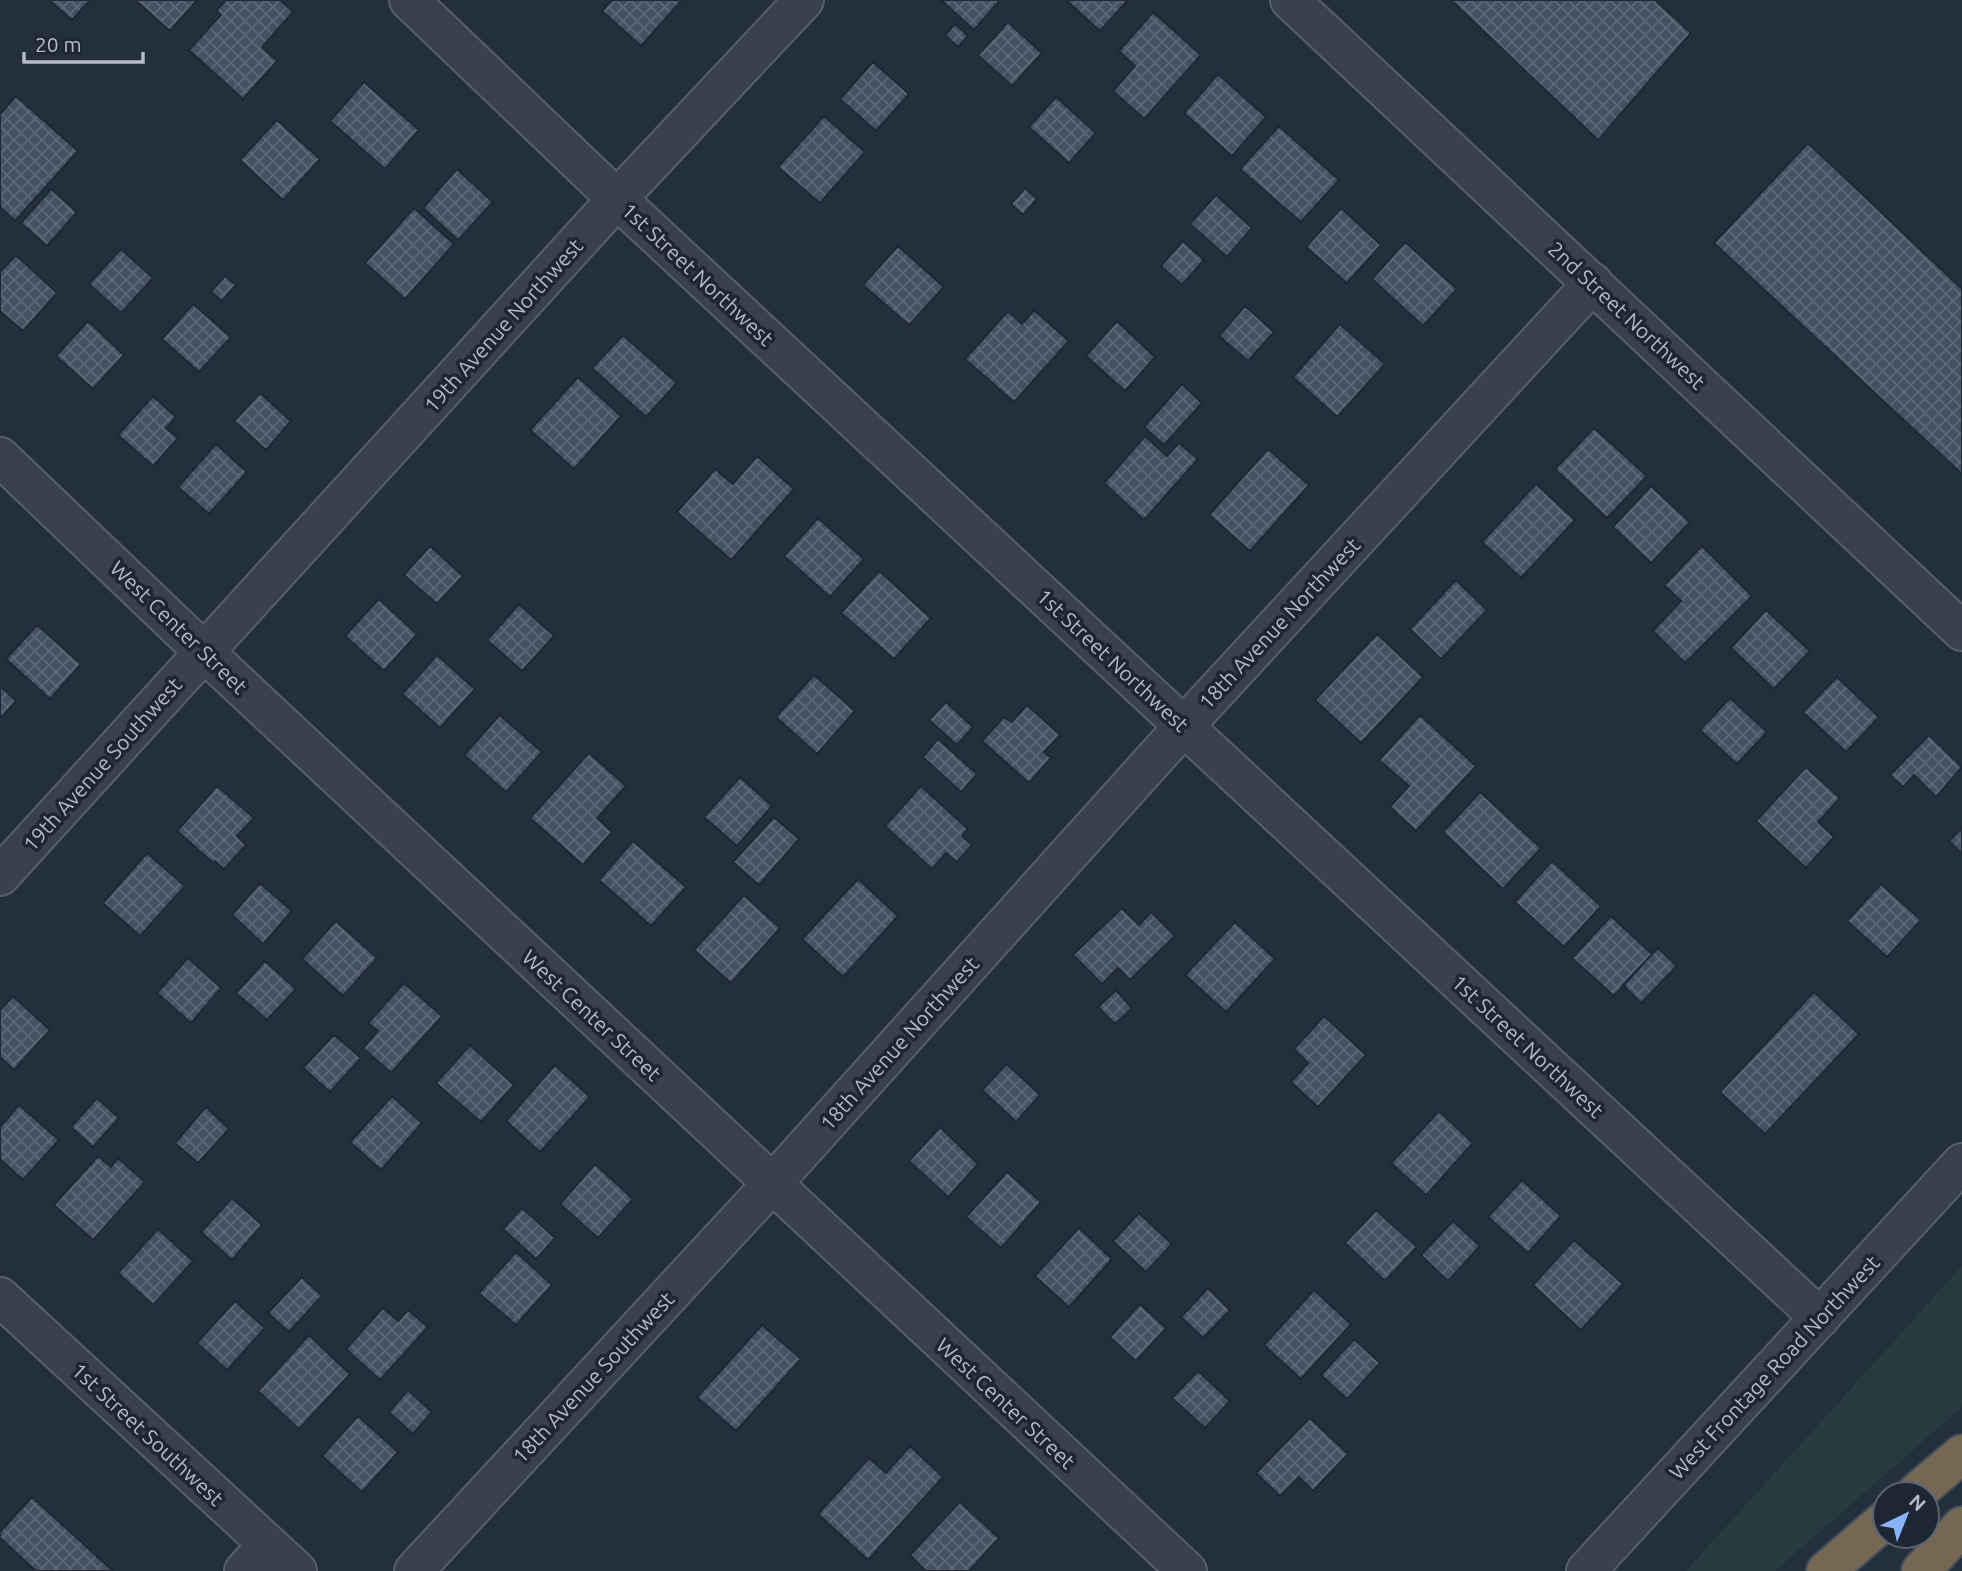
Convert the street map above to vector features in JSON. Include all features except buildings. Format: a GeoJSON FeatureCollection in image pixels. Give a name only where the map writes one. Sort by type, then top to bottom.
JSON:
{"type":"FeatureCollection","features":[{"type":"Feature","properties":{"kind":"highway"},"geometry":{"type":"LineString","coordinates":[[1931,1480],[1962,1454]]}},
{"type":"Feature","properties":{"kind":"highway"},"geometry":{"type":"LineString","coordinates":[[1921,1571],[1962,1526]]}},
{"type":"Feature","properties":{"kind":"highway"},"geometry":{"type":"LineString","coordinates":[[1826,1571],[1871,1532]]}},
{"type":"Feature","properties":{"kind":"street","name":"1st Street Northwest"},"geometry":{"type":"LineString","coordinates":[[408,0],[617,199],[1820,1318]]}},
{"type":"Feature","properties":{"kind":"street","name":"19th Avenue Northwest"},"geometry":{"type":"LineString","coordinates":[[204,652],[617,199],[804,0]]}},
{"type":"Feature","properties":{"kind":"street","name":"2nd Street Northwest"},"geometry":{"type":"LineString","coordinates":[[1290,0],[1962,631]]}},
{"type":"Feature","properties":{"kind":"street","name":"18th Avenue Northwest"},"geometry":{"type":"LineString","coordinates":[[772,1184],[1184,726],[1593,283]]}},
{"type":"Feature","properties":{"kind":"street","name":"West Center Street"},"geometry":{"type":"LineString","coordinates":[[0,457],[204,652],[1187,1571]]}},
{"type":"Feature","properties":{"kind":"street","name":"19th Avenue Southwest"},"geometry":{"type":"LineString","coordinates":[[0,876],[204,652]]}},
{"type":"Feature","properties":{"kind":"street","name":"West Frontage Road Northwest"},"geometry":{"type":"LineString","coordinates":[[1586,1571],[1962,1163]]}},
{"type":"Feature","properties":{"kind":"street","name":"18th Avenue Southwest"},"geometry":{"type":"LineString","coordinates":[[414,1571],[772,1184]]}},
{"type":"Feature","properties":{"kind":"street","name":"1st Street Southwest"},"geometry":{"type":"LineString","coordinates":[[0,1297],[256,1558],[297,1571]]}},
{"type":"Feature","properties":{"kind":"green space"},"geometry":{"type":"Polygon","coordinates":[[[1962,1266],[1962,1407],[1879,1480],[1871,1480],[1871,1487],[1775,1571],[1686,1571],[1962,1266]]]}}]}
